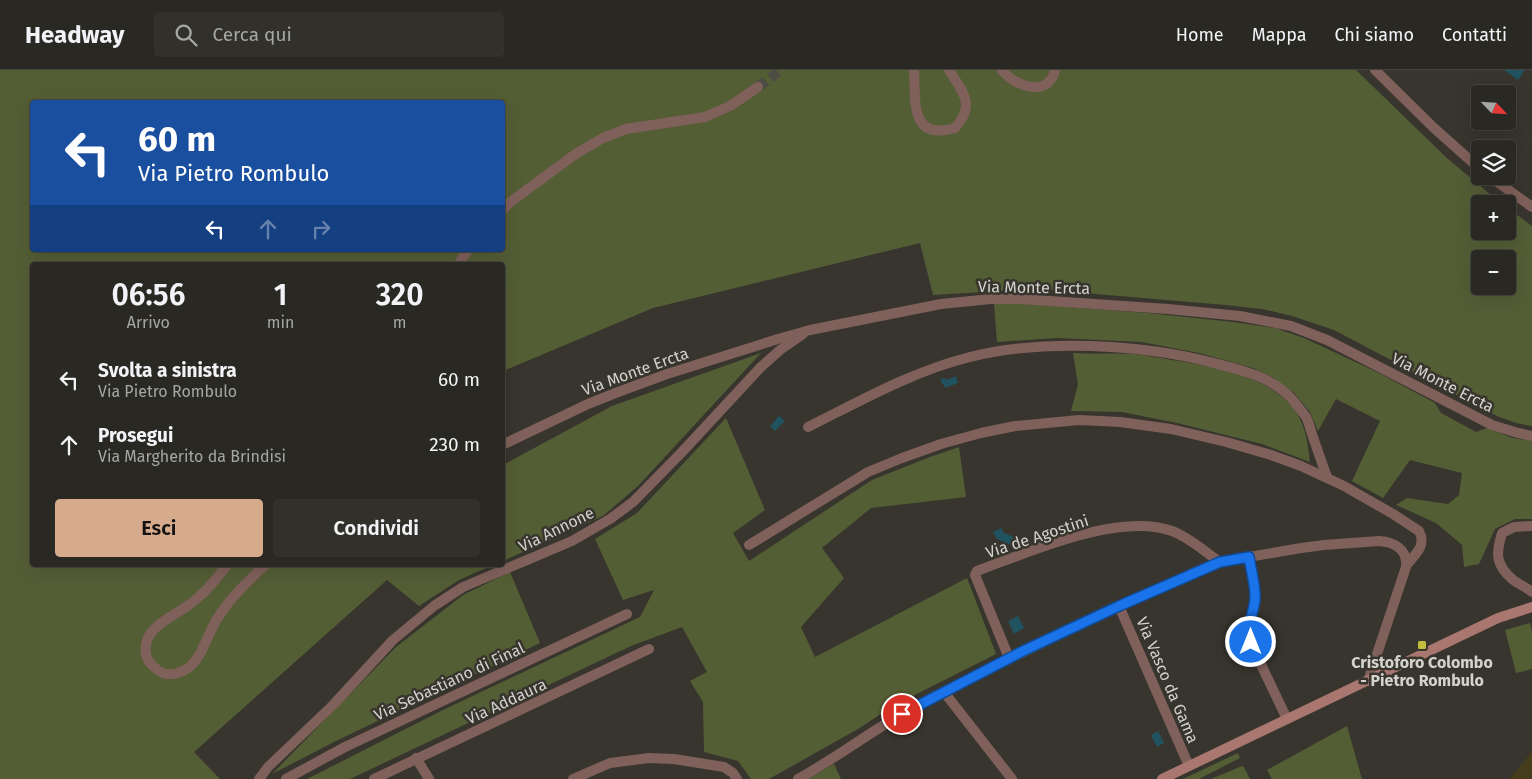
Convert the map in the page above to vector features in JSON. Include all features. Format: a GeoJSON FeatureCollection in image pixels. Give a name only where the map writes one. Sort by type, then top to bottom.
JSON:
{"type":"FeatureCollection","features":[{"type":"Feature","properties":{"kind":"main road"},"geometry":{"type":"LineString","coordinates":[[1162,779],[1498,618],[1532,607]]}},
{"type":"Feature","properties":{"kind":"street"},"geometry":{"type":"LineString","coordinates":[[914,70],[916,114],[921,123],[937,132],[955,128],[966,113],[967,104],[961,89],[949,70]]}},
{"type":"Feature","properties":{"kind":"street"},"geometry":{"type":"LineString","coordinates":[[1002,70],[1013,80],[1036,87],[1050,82],[1056,70]]}},
{"type":"Feature","properties":{"kind":"street"},"geometry":{"type":"LineString","coordinates":[[1374,70],[1471,161]]}},
{"type":"Feature","properties":{"kind":"street"},"geometry":{"type":"LineString","coordinates":[[505,207],[577,153],[603,138],[626,129],[705,118],[730,106],[758,87]]}},
{"type":"Feature","properties":{"kind":"street"},"geometry":{"type":"LineString","coordinates":[[1502,185],[1532,207]]}},
{"type":"Feature","properties":{"kind":"street","name":"Via Monte Ercta"},"geometry":{"type":"LineString","coordinates":[[505,444],[588,404],[618,392],[685,368],[778,339],[810,330],[941,304],[990,299],[1069,302],[1240,316],[1291,326],[1327,340],[1492,425],[1532,436]]}},
{"type":"Feature","properties":{"kind":"street","name":"Via Annone"},"geometry":{"type":"LineString","coordinates":[[259,779],[268,767],[333,705],[393,640],[434,606],[463,587],[572,541],[610,519],[632,502],[676,458],[761,367],[780,350],[810,330]]}},
{"type":"Feature","properties":{"kind":"street"},"geometry":{"type":"LineString","coordinates":[[808,427],[900,382],[935,368],[971,357],[1008,350],[1082,346],[1162,352],[1252,373],[1269,382],[1291,398],[1306,417],[1327,478]]}},
{"type":"Feature","properties":{"kind":"street"},"geometry":{"type":"LineString","coordinates":[[749,545],[868,472],[941,444],[1016,426],[1079,420],[1120,422],[1171,429],[1226,442],[1301,466],[1365,497],[1419,532],[1422,538],[1421,546],[1406,567]]}},
{"type":"Feature","properties":{"kind":"street","name":"Via de Agostini"},"geometry":{"type":"LineString","coordinates":[[1009,658],[975,576],[977,571],[1074,537],[1120,527],[1139,526],[1156,527],[1172,531],[1220,562]]}},
{"type":"Feature","properties":{"kind":"street"},"geometry":{"type":"LineString","coordinates":[[1532,526],[1514,527],[1502,533],[1497,548],[1500,565],[1512,580],[1532,592]]}},
{"type":"Feature","properties":{"kind":"street"},"geometry":{"type":"LineString","coordinates":[[798,779],[831,761],[890,721],[1009,658],[1119,606],[1220,562],[1249,557],[1324,545],[1379,541],[1399,547],[1405,554],[1407,560],[1406,567],[1368,681]]}},
{"type":"Feature","properties":{"kind":"street"},"geometry":{"type":"LineString","coordinates":[[1249,557],[1255,591],[1249,635],[1287,719]]}},
{"type":"Feature","properties":{"kind":"street"},"geometry":{"type":"LineString","coordinates":[[225,567],[206,591],[192,603],[159,624],[148,636],[145,648],[146,658],[163,673],[173,675],[189,667],[233,596],[263,567]]}},
{"type":"Feature","properties":{"kind":"street","name":"Via Vasco da Gama"},"geometry":{"type":"LineString","coordinates":[[1119,606],[1189,766]]}},
{"type":"Feature","properties":{"kind":"street","name":"Via Sebastiano di Final"},"geometry":{"type":"LineString","coordinates":[[286,779],[345,747],[627,614]]}},
{"type":"Feature","properties":{"kind":"street","name":"Via Addaura"},"geometry":{"type":"LineString","coordinates":[[374,779],[649,649]]}},
{"type":"Feature","properties":{"kind":"street"},"geometry":{"type":"LineString","coordinates":[[944,692],[1012,779]]}},
{"type":"Feature","properties":{"kind":"street"},"geometry":{"type":"LineString","coordinates":[[416,758],[429,779]]}},
{"type":"Feature","properties":{"kind":"street"},"geometry":{"type":"LineString","coordinates":[[573,779],[610,763],[648,758],[674,759],[724,767],[733,772],[737,779]]}},
{"type":"Feature","properties":{"kind":"green space"},"geometry":{"type":"Polygon","coordinates":[[[0,70],[1356,70],[1448,159],[1471,178],[1471,185],[1479,185],[1491,195],[1471,195],[1471,240],[1516,240],[1516,214],[1532,226],[1532,426],[1516,423],[1497,416],[1334,330],[1292,316],[1262,309],[1037,289],[933,295],[920,243],[653,308],[505,370],[505,262],[30,262],[30,567],[488,567],[459,580],[419,606],[387,580],[194,752],[220,779],[0,779],[0,70]]]}},
{"type":"Feature","properties":{"kind":"green space"},"geometry":{"type":"Polygon","coordinates":[[[994,304],[1028,304],[1148,313],[1233,322],[1275,328],[1304,338],[1379,373],[1435,403],[1441,413],[1476,432],[1487,428],[1513,438],[1532,441],[1532,519],[1515,519],[1495,529],[1479,564],[1464,567],[1462,545],[1436,523],[1396,505],[1407,498],[1448,504],[1459,495],[1462,473],[1410,460],[1383,498],[1352,481],[1380,421],[1336,399],[1318,431],[1310,412],[1294,393],[1274,378],[1253,368],[1199,353],[1141,342],[1057,338],[997,342],[994,304]]]}},
{"type":"Feature","properties":{"kind":"green space"},"geometry":{"type":"Polygon","coordinates":[[[761,353],[638,486],[603,516],[505,560],[505,464],[612,406],[761,353]]]}},
{"type":"Feature","properties":{"kind":"green space"},"geometry":{"type":"Polygon","coordinates":[[[1073,353],[1148,356],[1207,366],[1263,384],[1279,394],[1292,406],[1303,426],[1310,462],[1262,444],[1177,423],[1122,412],[1071,411],[1078,384],[1073,353]]]}},
{"type":"Feature","properties":{"kind":"green space"},"geometry":{"type":"Polygon","coordinates":[[[726,418],[765,510],[733,533],[749,561],[872,480],[959,447],[966,497],[871,508],[822,548],[844,578],[801,627],[815,657],[967,578],[996,654],[893,706],[858,729],[769,779],[751,779],[738,761],[704,752],[703,702],[690,681],[707,672],[682,627],[631,646],[350,779],[307,779],[443,710],[640,617],[654,590],[623,600],[595,539],[637,513],[726,418]]]}},
{"type":"Feature","properties":{"kind":"green space"},"geometry":{"type":"Polygon","coordinates":[[[510,572],[540,643],[336,741],[272,774],[396,647],[463,595],[510,572]]]}},
{"type":"Feature","properties":{"kind":"green space"},"geometry":{"type":"Polygon","coordinates":[[[1530,623],[1532,632],[1532,669],[1516,673],[1505,630],[1530,623]]]}},
{"type":"Feature","properties":{"kind":"green space"},"geometry":{"type":"Polygon","coordinates":[[[1347,726],[1362,779],[1272,779],[1267,770],[1347,726]]]}},
{"type":"Feature","properties":{"kind":"green space"},"geometry":{"type":"Polygon","coordinates":[[[1238,753],[1240,758],[1199,779],[1183,779],[1238,753]]]}},
{"type":"Feature","properties":{"kind":"green space"},"geometry":{"type":"Polygon","coordinates":[[[834,764],[841,779],[808,779],[834,764]]]}},
{"type":"Feature","properties":{"kind":"green space"},"geometry":{"type":"Polygon","coordinates":[[[1242,766],[1250,779],[1211,779],[1242,766]]]}},
{"type":"Feature","properties":{"kind":"sand"},"geometry":{"type":"Polygon","coordinates":[[[1532,750],[1532,779],[1509,779],[1526,759],[1532,750]]]}},
{"type":"Feature","properties":{"kind":"water"},"geometry":{"type":"Polygon","coordinates":[[[1504,70],[1525,70],[1518,80],[1504,70]]]}},
{"type":"Feature","properties":{"kind":"water"},"geometry":{"type":"Polygon","coordinates":[[[956,376],[958,383],[945,388],[940,379],[945,378],[946,380],[956,376]]]}},
{"type":"Feature","properties":{"kind":"water"},"geometry":{"type":"Polygon","coordinates":[[[779,416],[785,421],[775,431],[770,426],[779,416]]]}},
{"type":"Feature","properties":{"kind":"water"},"geometry":{"type":"Polygon","coordinates":[[[1001,528],[1004,533],[1014,537],[1011,545],[997,539],[993,532],[1001,528]]]}},
{"type":"Feature","properties":{"kind":"water"},"geometry":{"type":"Polygon","coordinates":[[[1018,616],[1024,628],[1014,634],[1008,621],[1018,616]]]}},
{"type":"Feature","properties":{"kind":"water"},"geometry":{"type":"Polygon","coordinates":[[[1158,731],[1164,743],[1157,747],[1151,735],[1158,731]]]}},
{"type":"Feature","properties":{"kind":"tunnel"},"geometry":{"type":"LineString","coordinates":[[758,87],[781,70]]}},
{"type":"Feature","properties":{"kind":"place","name":"Cristoforo Colombo - Pietro Rombulo"},"geometry":{"type":"Point","coordinates":[1422,645]}},
{"type":"Feature","properties":{"kind":"route"},"geometry":{"type":"LineString","coordinates":[[902,714],[1025,650],[1119,606],[1220,562],[1249,557],[1255,591],[1249,628],[1251,642]]}}]}
